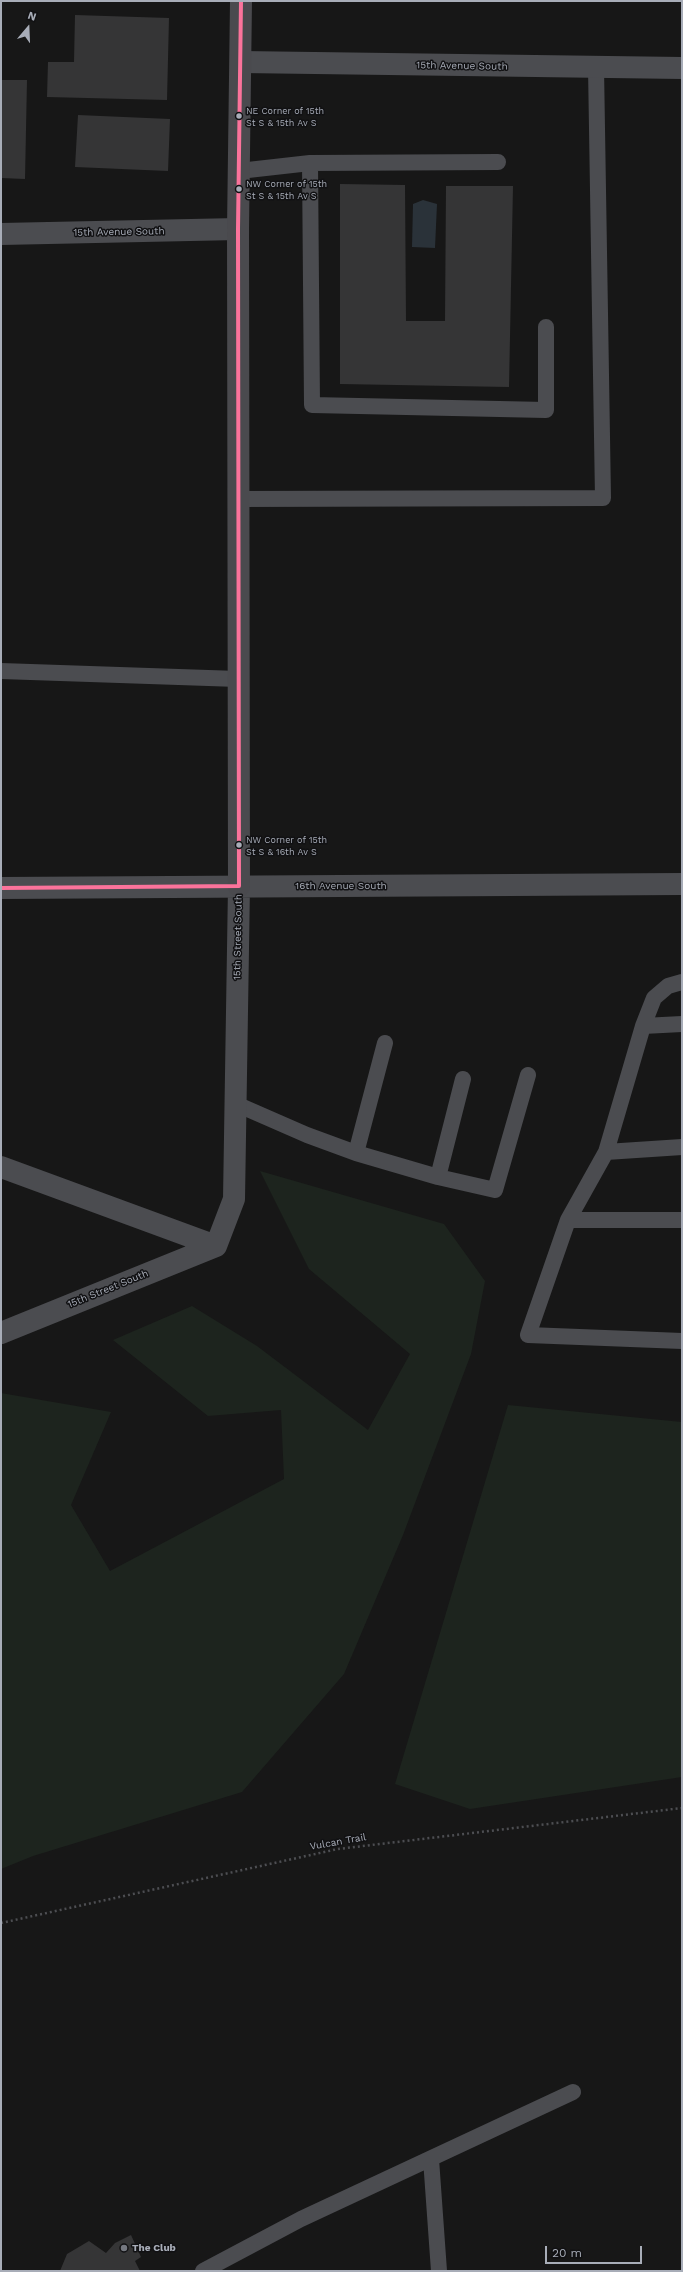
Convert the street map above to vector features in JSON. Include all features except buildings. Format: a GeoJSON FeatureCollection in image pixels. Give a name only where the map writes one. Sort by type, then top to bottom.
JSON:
{"type":"FeatureCollection","features":[{"type":"Feature","properties":{"kind":"street","name":"15th Street South"},"geometry":{"type":"LineString","coordinates":[[1,1332],[216,1246],[234,1199],[239,886],[238,229],[241,1]]}},
{"type":"Feature","properties":{"kind":"street","name":"15th Avenue South"},"geometry":{"type":"LineString","coordinates":[[241,62],[682,68]]}},
{"type":"Feature","properties":{"kind":"street","name":"15th Avenue South"},"geometry":{"type":"LineString","coordinates":[[1,234],[238,229]]}},
{"type":"Feature","properties":{"kind":"street","name":"16th Avenue South"},"geometry":{"type":"LineString","coordinates":[[1,888],[682,884]]}},
{"type":"Feature","properties":{"kind":"street"},"geometry":{"type":"LineString","coordinates":[[1,1167],[216,1246]]}},
{"type":"Feature","properties":{"kind":"lane"},"geometry":{"type":"LineString","coordinates":[[238,499],[603,498],[596,68]]}},
{"type":"Feature","properties":{"kind":"lane"},"geometry":{"type":"LineString","coordinates":[[239,171],[310,163],[498,162]]}},
{"type":"Feature","properties":{"kind":"lane"},"geometry":{"type":"LineString","coordinates":[[310,163],[312,406],[546,410],[546,327]]}},
{"type":"Feature","properties":{"kind":"lane"},"geometry":{"type":"LineString","coordinates":[[1,671],[238,679]]}},
{"type":"Feature","properties":{"kind":"lane"},"geometry":{"type":"LineString","coordinates":[[682,982],[668,986],[654,998],[643,1026],[606,1152],[568,1220],[528,1335],[682,1341]]}},
{"type":"Feature","properties":{"kind":"lane"},"geometry":{"type":"LineString","coordinates":[[643,1026],[682,1024]]}},
{"type":"Feature","properties":{"kind":"lane"},"geometry":{"type":"LineString","coordinates":[[356,1153],[385,1043]]}},
{"type":"Feature","properties":{"kind":"lane"},"geometry":{"type":"LineString","coordinates":[[236,1104],[307,1135],[356,1153],[438,1177],[495,1190],[528,1075]]}},
{"type":"Feature","properties":{"kind":"lane"},"geometry":{"type":"LineString","coordinates":[[438,1177],[463,1079]]}},
{"type":"Feature","properties":{"kind":"lane"},"geometry":{"type":"LineString","coordinates":[[606,1152],[682,1147]]}},
{"type":"Feature","properties":{"kind":"lane"},"geometry":{"type":"LineString","coordinates":[[568,1220],[682,1220]]}},
{"type":"Feature","properties":{"kind":"lane"},"geometry":{"type":"LineString","coordinates":[[203,2271],[300,2219],[573,2092]]}},
{"type":"Feature","properties":{"kind":"lane"},"geometry":{"type":"LineString","coordinates":[[431,2159],[439,2271]]}},
{"type":"Feature","properties":{"kind":"path","name":"Vulcan Trail"},"geometry":{"type":"LineString","coordinates":[[1,1923],[338,1849],[682,1808]]}},
{"type":"Feature","properties":{"kind":"shaded area"},"geometry":{"type":"Polygon","coordinates":[[[423,200],[437,204],[435,248],[412,247],[413,204],[423,200]]]}},
{"type":"Feature","properties":{"kind":"shaded area"},"geometry":{"type":"Polygon","coordinates":[[[260,1171],[444,1224],[485,1281],[471,1354],[403,1535],[344,1674],[242,1792],[33,1856],[1,1869],[1,1393],[111,1412],[71,1505],[110,1571],[284,1479],[281,1410],[208,1416],[113,1340],[192,1306],[257,1346],[368,1430],[410,1354],[309,1269],[260,1171]]]}},
{"type":"Feature","properties":{"kind":"shaded area"},"geometry":{"type":"Polygon","coordinates":[[[508,1405],[682,1422],[682,1777],[470,1809],[395,1784],[508,1405]]]}},
{"type":"Feature","properties":{"kind":"transit line"},"geometry":{"type":"LineString","coordinates":[[1,888],[239,886],[238,229],[241,1]]}},
{"type":"Feature","properties":{"kind":"place","name":"NE Corner of 15th St S & 15th Av S"},"geometry":{"type":"Point","coordinates":[239,116]}},
{"type":"Feature","properties":{"kind":"place","name":"NW Corner of 15th St S & 15th Av S"},"geometry":{"type":"Point","coordinates":[239,189]}},
{"type":"Feature","properties":{"kind":"place","name":"NW Corner of 15th St S & 16th Av S"},"geometry":{"type":"Point","coordinates":[239,845]}},
{"type":"Feature","properties":{"kind":"place","name":"The Club"},"geometry":{"type":"Point","coordinates":[124,2248]}}]}
